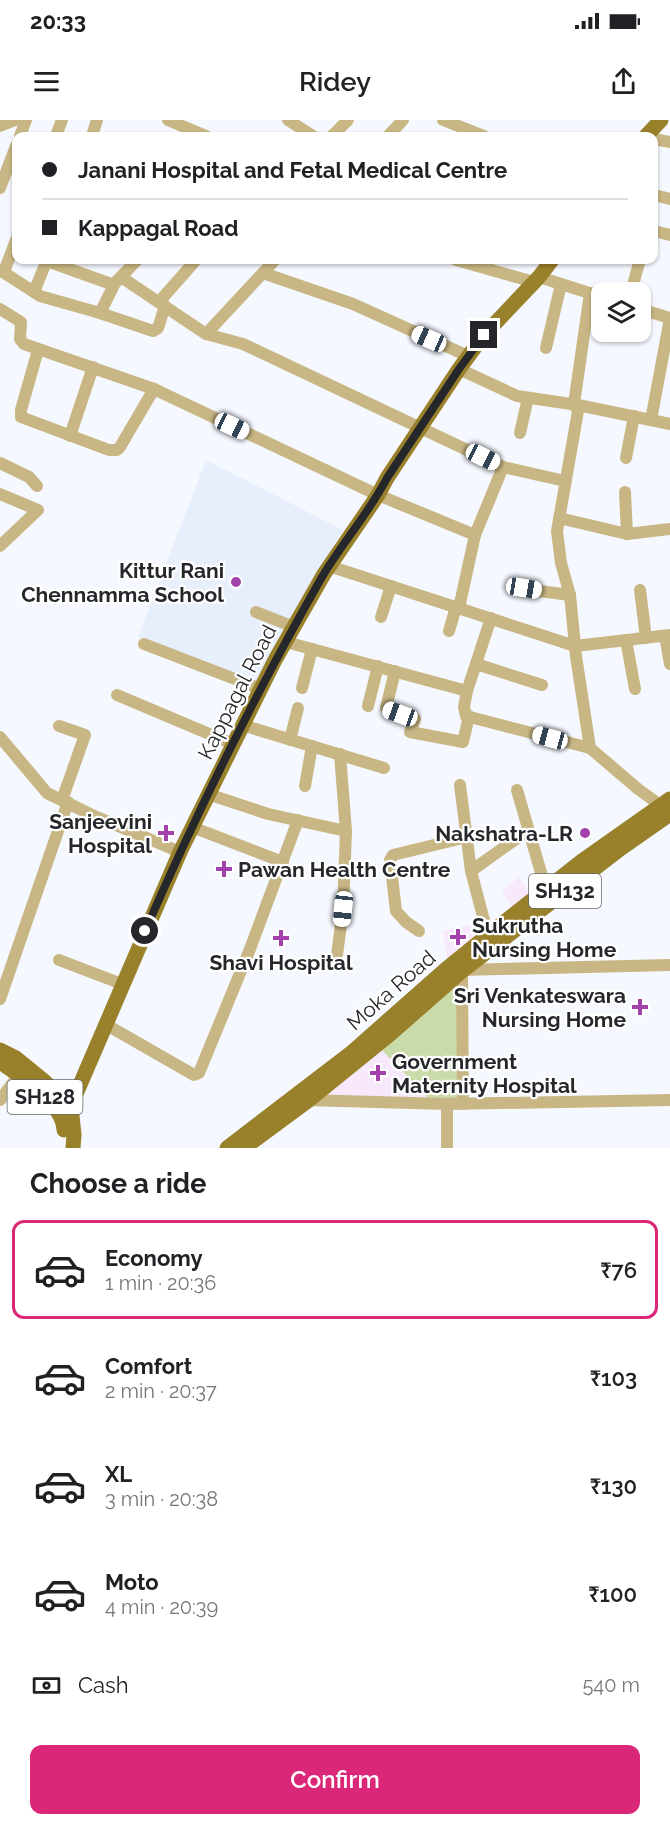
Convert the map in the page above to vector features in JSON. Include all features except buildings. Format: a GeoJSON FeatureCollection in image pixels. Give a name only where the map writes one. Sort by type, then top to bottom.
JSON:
{"type":"FeatureCollection","features":[{"type":"Feature","properties":{"kind":"main road"},"geometry":{"type":"LineString","coordinates":[[650,132],[661,120]]}},
{"type":"Feature","properties":{"kind":"main road","name":"Kappagal Road"},"geometry":{"type":"LineString","coordinates":[[64,1122],[180,852],[285,642],[329,566],[468,356],[484,335],[549,264]]}},
{"type":"Feature","properties":{"kind":"main road","name":"Moka Road"},"geometry":{"type":"LineString","coordinates":[[227,1148],[458,967],[546,890],[667,806]]}},
{"type":"Feature","properties":{"kind":"main road","name":"Moka Road"},"geometry":{"type":"LineString","coordinates":[[491,938],[620,849],[667,806]]}},
{"type":"Feature","properties":{"kind":"main road","name":"Moka Road"},"geometry":{"type":"LineString","coordinates":[[244,1148],[309,1100],[388,1036],[458,967]]}},
{"type":"Feature","properties":{"kind":"main road"},"geometry":{"type":"LineString","coordinates":[[0,1050],[16,1058],[71,1106],[74,1120],[73,1148]]}},
{"type":"Feature","properties":{"kind":"main road","name":"SH128"},"geometry":{"type":"LineString","coordinates":[[0,1062],[46,1098],[64,1122],[64,1148]]}},
{"type":"Feature","properties":{"kind":"street"},"geometry":{"type":"LineString","coordinates":[[0,126],[15,120]]}},
{"type":"Feature","properties":{"kind":"street"},"geometry":{"type":"LineString","coordinates":[[168,120],[196,132]]}},
{"type":"Feature","properties":{"kind":"street"},"geometry":{"type":"LineString","coordinates":[[290,120],[307,132]]}},
{"type":"Feature","properties":{"kind":"street"},"geometry":{"type":"LineString","coordinates":[[392,132],[403,120]]}},
{"type":"Feature","properties":{"kind":"street"},"geometry":{"type":"LineString","coordinates":[[443,120],[474,132]]}},
{"type":"Feature","properties":{"kind":"street"},"geometry":{"type":"LineString","coordinates":[[0,188],[12,158]]}},
{"type":"Feature","properties":{"kind":"street"},"geometry":{"type":"LineString","coordinates":[[12,249],[2,271],[40,296],[153,331],[158,328],[162,304],[193,264]]}},
{"type":"Feature","properties":{"kind":"street"},"geometry":{"type":"LineString","coordinates":[[34,292],[45,264]]}},
{"type":"Feature","properties":{"kind":"street"},"geometry":{"type":"LineString","coordinates":[[60,264],[117,281],[162,304],[206,334],[243,344],[503,467],[565,482]]}},
{"type":"Feature","properties":{"kind":"street"},"geometry":{"type":"LineString","coordinates":[[100,313],[117,281],[133,264]]}},
{"type":"Feature","properties":{"kind":"street"},"geometry":{"type":"LineString","coordinates":[[206,334],[271,264]]}},
{"type":"Feature","properties":{"kind":"street"},"geometry":{"type":"LineString","coordinates":[[473,264],[561,284],[591,293]]}},
{"type":"Feature","properties":{"kind":"street"},"geometry":{"type":"LineString","coordinates":[[634,282],[639,264]]}},
{"type":"Feature","properties":{"kind":"street"},"geometry":{"type":"LineString","coordinates":[[263,273],[352,304],[468,356]]}},
{"type":"Feature","properties":{"kind":"street"},"geometry":{"type":"LineString","coordinates":[[546,348],[561,284]]}},
{"type":"Feature","properties":{"kind":"street"},"geometry":{"type":"LineString","coordinates":[[0,309],[21,322],[21,342],[38,350],[154,389],[378,495],[475,535]]}},
{"type":"Feature","properties":{"kind":"street"},"geometry":{"type":"LineString","coordinates":[[651,312],[670,318],[651,420]]}},
{"type":"Feature","properties":{"kind":"street"},"geometry":{"type":"LineString","coordinates":[[590,748],[570,595],[561,563],[557,531],[578,411],[574,404],[591,320]]}},
{"type":"Feature","properties":{"kind":"street"},"geometry":{"type":"LineString","coordinates":[[38,350],[21,417],[109,450],[117,450],[154,389]]}},
{"type":"Feature","properties":{"kind":"street"},"geometry":{"type":"LineString","coordinates":[[70,436],[93,367]]}},
{"type":"Feature","properties":{"kind":"street"},"geometry":{"type":"LineString","coordinates":[[459,369],[517,396],[574,404],[670,424]]}},
{"type":"Feature","properties":{"kind":"street"},"geometry":{"type":"LineString","coordinates":[[520,433],[528,398]]}},
{"type":"Feature","properties":{"kind":"street"},"geometry":{"type":"LineString","coordinates":[[626,458],[634,416]]}},
{"type":"Feature","properties":{"kind":"street"},"geometry":{"type":"LineString","coordinates":[[0,463],[29,477],[37,486]]}},
{"type":"Feature","properties":{"kind":"street"},"geometry":{"type":"LineString","coordinates":[[449,631],[458,608],[475,535],[503,467]]}},
{"type":"Feature","properties":{"kind":"street"},"geometry":{"type":"LineString","coordinates":[[626,492],[627,534]]}},
{"type":"Feature","properties":{"kind":"street"},"geometry":{"type":"LineString","coordinates":[[0,494],[38,510],[5,533],[0,546]]}},
{"type":"Feature","properties":{"kind":"street"},"geometry":{"type":"LineString","coordinates":[[558,518],[627,534],[670,529]]}},
{"type":"Feature","properties":{"kind":"street"},"geometry":{"type":"LineString","coordinates":[[329,566],[575,646],[667,635],[670,664]]}},
{"type":"Feature","properties":{"kind":"street"},"geometry":{"type":"LineString","coordinates":[[381,617],[391,586]]}},
{"type":"Feature","properties":{"kind":"street"},"geometry":{"type":"LineString","coordinates":[[524,588],[570,595]]}},
{"type":"Feature","properties":{"kind":"street"},"geometry":{"type":"LineString","coordinates":[[640,590],[646,638]]}},
{"type":"Feature","properties":{"kind":"street"},"geometry":{"type":"LineString","coordinates":[[256,612],[294,627]]}},
{"type":"Feature","properties":{"kind":"street"},"geometry":{"type":"LineString","coordinates":[[491,618],[467,691],[464,707],[466,716],[590,748],[667,806]]}},
{"type":"Feature","properties":{"kind":"street"},"geometry":{"type":"LineString","coordinates":[[626,640],[635,689]]}},
{"type":"Feature","properties":{"kind":"street"},"geometry":{"type":"LineString","coordinates":[[285,642],[467,691]]}},
{"type":"Feature","properties":{"kind":"street"},"geometry":{"type":"LineString","coordinates":[[144,644],[261,689]]}},
{"type":"Feature","properties":{"kind":"street"},"geometry":{"type":"LineString","coordinates":[[302,688],[312,649]]}},
{"type":"Feature","properties":{"kind":"street"},"geometry":{"type":"LineString","coordinates":[[476,664],[542,685]]}},
{"type":"Feature","properties":{"kind":"street"},"geometry":{"type":"LineString","coordinates":[[368,705],[378,666]]}},
{"type":"Feature","properties":{"kind":"street"},"geometry":{"type":"LineString","coordinates":[[395,671],[386,708],[415,719],[410,732],[464,742],[469,716]]}},
{"type":"Feature","properties":{"kind":"street"},"geometry":{"type":"LineString","coordinates":[[117,695],[233,744]]}},
{"type":"Feature","properties":{"kind":"street"},"geometry":{"type":"LineString","coordinates":[[290,740],[298,708]]}},
{"type":"Feature","properties":{"kind":"street"},"geometry":{"type":"LineString","coordinates":[[0,999],[85,735],[59,726]]}},
{"type":"Feature","properties":{"kind":"street"},"geometry":{"type":"LineString","coordinates":[[242,726],[384,768]]}},
{"type":"Feature","properties":{"kind":"street"},"geometry":{"type":"LineString","coordinates":[[0,737],[47,793],[180,852]]}},
{"type":"Feature","properties":{"kind":"street"},"geometry":{"type":"LineString","coordinates":[[305,786],[312,746]]}},
{"type":"Feature","properties":{"kind":"street"},"geometry":{"type":"LineString","coordinates":[[337,955],[343,909],[345,831],[340,754]]}},
{"type":"Feature","properties":{"kind":"street"},"geometry":{"type":"LineString","coordinates":[[460,785],[471,871],[491,938]]}},
{"type":"Feature","properties":{"kind":"street"},"geometry":{"type":"LineString","coordinates":[[517,790],[527,831],[546,890]]}},
{"type":"Feature","properties":{"kind":"street"},"geometry":{"type":"LineString","coordinates":[[208,794],[268,814],[345,831]]}},
{"type":"Feature","properties":{"kind":"street"},"geometry":{"type":"LineString","coordinates":[[105,1024],[194,1075],[199,1073],[298,820]]}},
{"type":"Feature","properties":{"kind":"street"},"geometry":{"type":"LineString","coordinates":[[192,827],[283,862]]}},
{"type":"Feature","properties":{"kind":"street"},"geometry":{"type":"LineString","coordinates":[[471,871],[527,831]]}},
{"type":"Feature","properties":{"kind":"street"},"geometry":{"type":"LineString","coordinates":[[419,931],[396,911],[390,860],[393,855],[467,837]]}},
{"type":"Feature","properties":{"kind":"street"},"geometry":{"type":"LineString","coordinates":[[59,960],[122,984]]}},
{"type":"Feature","properties":{"kind":"street"},"geometry":{"type":"LineString","coordinates":[[463,1104],[458,967],[670,965]]}},
{"type":"Feature","properties":{"kind":"street"},"geometry":{"type":"LineString","coordinates":[[0,1100],[19,1076]]}},
{"type":"Feature","properties":{"kind":"street"},"geometry":{"type":"LineString","coordinates":[[291,1100],[447,1104],[670,1100]]}},
{"type":"Feature","properties":{"kind":"street"},"geometry":{"type":"LineString","coordinates":[[447,1104],[447,1148]]}},
{"type":"Feature","properties":{"kind":"shaded area","name":"Kittur Rani Chennamma School"},"geometry":{"type":"Polygon","coordinates":[[[206,460],[343,530],[256,682],[138,637],[206,460]]]}},
{"type":"Feature","properties":{"kind":"shaded area"},"geometry":{"type":"Polygon","coordinates":[[[519,877],[532,897],[514,909],[502,891],[519,877]]]}},
{"type":"Feature","properties":{"kind":"shaded area","name":"Sukrutha Nursing Home"},"geometry":{"type":"Polygon","coordinates":[[[470,925],[474,943],[448,961],[443,931],[470,925]]]}},
{"type":"Feature","properties":{"kind":"shaded area","name":"Government Maternity Hospital"},"geometry":{"type":"Polygon","coordinates":[[[381,1049],[431,1101],[323,1097],[381,1049]]]}},
{"type":"Feature","properties":{"kind":"green space"},"geometry":{"type":"Polygon","coordinates":[[[450,988],[459,996],[460,1102],[431,1101],[381,1049],[450,988]]]}},
{"type":"Feature","properties":{"kind":"place","name":"Kittur Rani Chennamma School"},"geometry":{"type":"Point","coordinates":[236,582]}},
{"type":"Feature","properties":{"kind":"place","name":"Sanjeevini Hospital"},"geometry":{"type":"Point","coordinates":[166,833]}},
{"type":"Feature","properties":{"kind":"place","name":"Nakshatra-LR"},"geometry":{"type":"Point","coordinates":[585,833]}},
{"type":"Feature","properties":{"kind":"place","name":"Pawan Health Centre"},"geometry":{"type":"Point","coordinates":[224,869]}},
{"type":"Feature","properties":{"kind":"place","name":"Sukrutha Nursing Home"},"geometry":{"type":"Point","coordinates":[458,937]}},
{"type":"Feature","properties":{"kind":"place","name":"Shavi Hospital"},"geometry":{"type":"Point","coordinates":[281,938]}},
{"type":"Feature","properties":{"kind":"place","name":"Sri Venkateswara Nursing Home"},"geometry":{"type":"Point","coordinates":[640,1007]}},
{"type":"Feature","properties":{"kind":"place","name":"Government Maternity Hospital"},"geometry":{"type":"Point","coordinates":[378,1073]}},
{"type":"Feature","properties":{"kind":"route"},"geometry":{"type":"LineString","coordinates":[[145,931],[180,852],[275,660],[324,574],[459,369],[484,335]]}}]}
